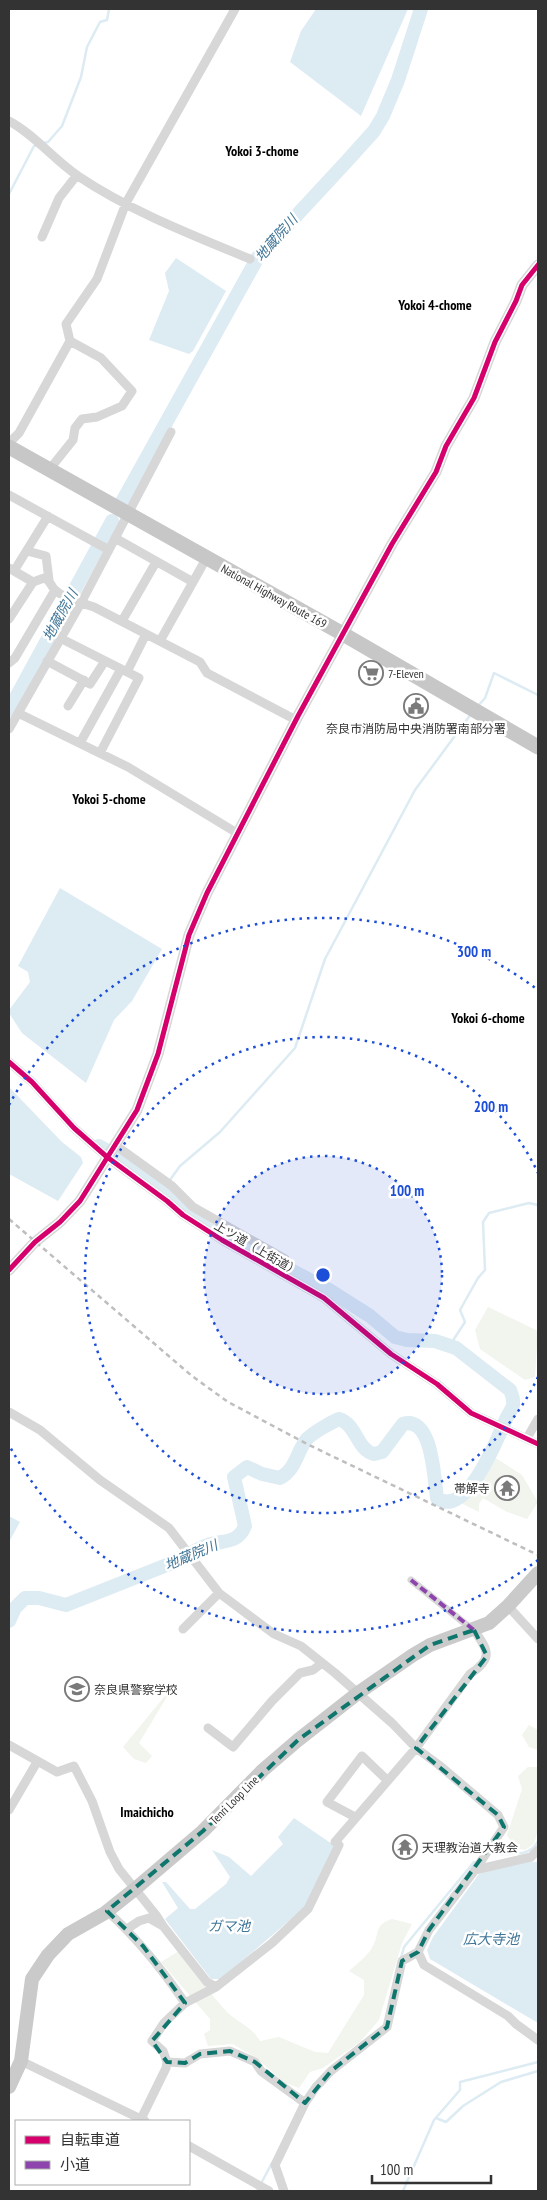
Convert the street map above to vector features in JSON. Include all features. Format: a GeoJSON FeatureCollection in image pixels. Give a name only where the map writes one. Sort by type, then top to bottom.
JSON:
{"type":"FeatureCollection","features":[{"type":"Feature","properties":{"kind":"highway","name":"National Highway Route 169"},"geometry":{"type":"LineString","coordinates":[[9,447],[343,634],[538,747]]}},
{"type":"Feature","properties":{"kind":"main road","name":"Tenri Loop Line"},"geometry":{"type":"LineString","coordinates":[[9,2087],[21,2060],[32,1979],[48,1955],[68,1934],[107,1912],[135,1889],[203,1831],[263,1770],[358,1693],[430,1645],[489,1623],[508,1606],[538,1573]]}},
{"type":"Feature","properties":{"kind":"street"},"geometry":{"type":"LineString","coordinates":[[9,442],[19,433],[70,340],[66,324],[97,279],[126,203],[235,9]]}},
{"type":"Feature","properties":{"kind":"street"},"geometry":{"type":"LineString","coordinates":[[9,121],[22,128],[77,175],[126,203],[185,232],[250,259]]}},
{"type":"Feature","properties":{"kind":"street"},"geometry":{"type":"LineString","coordinates":[[42,237],[59,198],[77,175]]}},
{"type":"Feature","properties":{"kind":"street"},"geometry":{"type":"LineString","coordinates":[[9,1270],[35,1242],[60,1222],[80,1201],[137,1110],[148,1086],[158,1054],[189,935],[207,893],[296,720],[392,544],[436,472],[446,446],[474,398],[495,342],[522,285],[538,265]]}},
{"type":"Feature","properties":{"kind":"street"},"geometry":{"type":"LineString","coordinates":[[49,470],[73,440],[75,428],[82,419],[97,417],[122,406],[132,390],[101,358],[70,340]]}},
{"type":"Feature","properties":{"kind":"street"},"geometry":{"type":"LineString","coordinates":[[10,724],[60,638],[74,600],[102,546],[115,538],[171,432]]}},
{"type":"Feature","properties":{"kind":"street"},"geometry":{"type":"LineString","coordinates":[[9,506],[11,496],[102,546]]}},
{"type":"Feature","properties":{"kind":"street"},"geometry":{"type":"LineString","coordinates":[[34,582],[11,570],[27,551],[48,516]]}},
{"type":"Feature","properties":{"kind":"street"},"geometry":{"type":"LineString","coordinates":[[115,538],[192,582]]}},
{"type":"Feature","properties":{"kind":"street"},"geometry":{"type":"LineString","coordinates":[[27,551],[46,556],[50,580],[55,590],[74,600],[94,607],[200,662],[207,673],[296,720]]}},
{"type":"Feature","properties":{"kind":"street"},"geometry":{"type":"LineString","coordinates":[[160,641],[206,557]]}},
{"type":"Feature","properties":{"kind":"street"},"geometry":{"type":"LineString","coordinates":[[122,622],[156,562]]}},
{"type":"Feature","properties":{"kind":"street"},"geometry":{"type":"LineString","coordinates":[[10,616],[34,582],[44,578],[50,580]]}},
{"type":"Feature","properties":{"kind":"street"},"geometry":{"type":"LineString","coordinates":[[9,662],[15,658],[55,590]]}},
{"type":"Feature","properties":{"kind":"street"},"geometry":{"type":"LineString","coordinates":[[80,744],[146,634]]}},
{"type":"Feature","properties":{"kind":"street"},"geometry":{"type":"LineString","coordinates":[[60,638],[139,678],[100,753]]}},
{"type":"Feature","properties":{"kind":"street"},"geometry":{"type":"LineString","coordinates":[[47,660],[90,684],[105,661]]}},
{"type":"Feature","properties":{"kind":"street"},"geometry":{"type":"LineString","coordinates":[[68,706],[84,680]]}},
{"type":"Feature","properties":{"kind":"street"},"geometry":{"type":"LineString","coordinates":[[18,713],[128,767],[237,833]]}},
{"type":"Feature","properties":{"kind":"street","name":"上ツ道（上街道）"},"geometry":{"type":"LineString","coordinates":[[9,1062],[32,1082],[74,1128],[107,1157],[200,1227],[281,1266],[324,1298],[391,1354],[437,1384],[471,1413],[538,1444]]}},
{"type":"Feature","properties":{"kind":"street"},"geometry":{"type":"LineString","coordinates":[[115,1145],[168,1183],[193,1207],[285,1259],[281,1266]]}},
{"type":"Feature","properties":{"kind":"street"},"geometry":{"type":"LineString","coordinates":[[9,1412],[40,1430],[100,1480],[160,1521],[186,1548],[219,1593],[274,1634],[301,1646],[322,1663],[358,1693],[416,1748],[498,1815],[504,1827],[475,1870],[429,1930],[418,1952],[402,1962],[387,2027],[332,2071],[302,2101],[275,2165],[284,2191]]}},
{"type":"Feature","properties":{"kind":"street"},"geometry":{"type":"LineString","coordinates":[[527,1438],[538,1419]]}},
{"type":"Feature","properties":{"kind":"street"},"geometry":{"type":"LineString","coordinates":[[21,2060],[143,2120],[164,2075],[167,2062],[163,2052],[152,2041],[164,2024],[185,2003],[216,1987],[272,1944],[308,1909],[339,1845],[335,1842],[416,1748],[470,1674],[480,1668],[487,1656],[487,1649],[474,1630],[411,1580]]}},
{"type":"Feature","properties":{"kind":"street"},"geometry":{"type":"LineString","coordinates":[[183,1629],[219,1593]]}},
{"type":"Feature","properties":{"kind":"street"},"geometry":{"type":"LineString","coordinates":[[508,1606],[538,1639]]}},
{"type":"Feature","properties":{"kind":"street"},"geometry":{"type":"LineString","coordinates":[[208,1728],[233,1747],[272,1701],[300,1673],[313,1670],[322,1663]]}},
{"type":"Feature","properties":{"kind":"street"},"geometry":{"type":"LineString","coordinates":[[9,1745],[57,1772],[74,1766],[92,1801],[118,1869],[208,1982],[216,1987]]}},
{"type":"Feature","properties":{"kind":"street"},"geometry":{"type":"LineString","coordinates":[[355,1818],[327,1802],[362,1756],[387,1780]]}},
{"type":"Feature","properties":{"kind":"street"},"geometry":{"type":"LineString","coordinates":[[9,1810],[37,1762]]}},
{"type":"Feature","properties":{"kind":"street"},"geometry":{"type":"LineString","coordinates":[[475,1870],[531,1857],[538,1850]]}},
{"type":"Feature","properties":{"kind":"street"},"geometry":{"type":"LineString","coordinates":[[107,1912],[127,1929],[163,1970],[185,2003]]}},
{"type":"Feature","properties":{"kind":"street"},"geometry":{"type":"LineString","coordinates":[[127,1929],[149,1918],[163,1926]]}},
{"type":"Feature","properties":{"kind":"street"},"geometry":{"type":"LineString","coordinates":[[418,1952],[424,1964],[538,2033]]}},
{"type":"Feature","properties":{"kind":"street"},"geometry":{"type":"LineString","coordinates":[[508,2016],[538,2040]]}},
{"type":"Feature","properties":{"kind":"street"},"geometry":{"type":"LineString","coordinates":[[167,2062],[185,2063],[200,2054],[230,2051],[255,2062],[261,2071],[302,2101]]}},
{"type":"Feature","properties":{"kind":"street"},"geometry":{"type":"LineString","coordinates":[[190,2147],[262,2188]]}},
{"type":"Feature","properties":{"kind":"highlighted area"},"geometry":{"type":"Polygon","coordinates":[[[474,1630],[487,1656],[416,1748],[498,1815],[504,1827],[429,1930],[418,1952],[402,1961],[387,2027],[331,2071],[305,2103],[255,2062],[230,2051],[200,2054],[185,2063],[167,2062],[152,2041],[185,2003],[143,1946],[107,1911],[203,1831],[298,1740],[430,1645],[474,1630]]]}},
{"type":"Feature","properties":{"kind":"shaded area"},"geometry":{"type":"Polygon","coordinates":[[[488,1307],[538,1331],[535,1377],[525,1380],[480,1349],[475,1330],[488,1307]]]}},
{"type":"Feature","properties":{"kind":"shaded area"},"geometry":{"type":"Polygon","coordinates":[[[494,1457],[522,1475],[538,1502],[527,1519],[507,1512],[483,1498],[479,1504],[479,1512],[461,1503],[474,1491],[494,1457]]]}},
{"type":"Feature","properties":{"kind":"shaded area"},"geometry":{"type":"Polygon","coordinates":[[[168,1695],[139,1743],[152,1756],[146,1763],[134,1759],[123,1747],[164,1697],[168,1695]]]}},
{"type":"Feature","properties":{"kind":"shaded area"},"geometry":{"type":"Polygon","coordinates":[[[529,1725],[538,1730],[538,1750],[529,1747],[522,1735],[529,1725]]]}},
{"type":"Feature","properties":{"kind":"shaded area"},"geometry":{"type":"Polygon","coordinates":[[[528,1767],[538,1767],[538,1830],[534,1844],[525,1850],[515,1848],[507,1835],[522,1789],[518,1776],[528,1767]]]}},
{"type":"Feature","properties":{"kind":"shaded area"},"geometry":{"type":"Polygon","coordinates":[[[392,1919],[412,1924],[402,1943],[379,2020],[360,2042],[323,2068],[310,2072],[299,2088],[285,2083],[255,2057],[233,2044],[208,2046],[204,2034],[210,2030],[210,2019],[161,1962],[179,1951],[221,2006],[232,2017],[253,2032],[260,2041],[279,2037],[315,2052],[328,2053],[364,1995],[364,1980],[349,1971],[370,1951],[380,1926],[392,1919]]]}},
{"type":"Feature","properties":{"kind":"water"},"geometry":{"type":"Polygon","coordinates":[[[316,9],[408,9],[361,116],[290,62],[301,31],[316,9]]]}},
{"type":"Feature","properties":{"kind":"water"},"geometry":{"type":"Polygon","coordinates":[[[176,258],[226,291],[193,351],[189,354],[149,340],[169,291],[165,273],[176,258]]]}},
{"type":"Feature","properties":{"kind":"water"},"geometry":{"type":"Polygon","coordinates":[[[60,888],[162,949],[132,1001],[114,1020],[86,1083],[22,1033],[9,1013],[9,1010],[30,982],[28,972],[18,966],[60,888]]]}},
{"type":"Feature","properties":{"kind":"water"},"geometry":{"type":"Polygon","coordinates":[[[9,1087],[62,1142],[81,1157],[83,1163],[58,1201],[9,1174],[9,1087]]]}},
{"type":"Feature","properties":{"kind":"water"},"geometry":{"type":"Polygon","coordinates":[[[9,1516],[20,1522],[9,1542],[9,1516]]]}},
{"type":"Feature","properties":{"kind":"water","name":"ガマ池"},"geometry":{"type":"Polygon","coordinates":[[[294,1818],[335,1846],[305,1907],[221,1979],[211,1979],[165,1919],[178,1908],[162,1882],[166,1882],[190,1909],[195,1909],[226,1884],[230,1877],[212,1850],[229,1857],[251,1876],[283,1844],[278,1837],[294,1818]]]}},
{"type":"Feature","properties":{"kind":"water","name":"広大寺池"},"geometry":{"type":"Polygon","coordinates":[[[521,1861],[538,1862],[538,2023],[430,1959],[427,1950],[433,1937],[479,1874],[521,1861]]]}},
{"type":"Feature","properties":{"kind":"waterway"},"geometry":{"type":"LineString","coordinates":[[44,143],[48,142],[62,126],[81,77],[87,47],[100,22],[107,20],[109,9]]}},
{"type":"Feature","properties":{"kind":"waterway","name":"地蔵院川"},"geometry":{"type":"LineString","coordinates":[[122,502],[258,257],[374,131],[383,116],[398,80],[421,9]]}},
{"type":"Feature","properties":{"kind":"waterway"},"geometry":{"type":"LineString","coordinates":[[9,194],[34,146],[39,145]]}},
{"type":"Feature","properties":{"kind":"waterway","name":"地蔵院川"},"geometry":{"type":"LineString","coordinates":[[9,710],[112,521]]}},
{"type":"Feature","properties":{"kind":"waterway"},"geometry":{"type":"LineString","coordinates":[[478,706],[485,698],[494,673],[538,695]]}},
{"type":"Feature","properties":{"kind":"waterway"},"geometry":{"type":"LineString","coordinates":[[162,1191],[180,1166],[220,1132],[295,1048],[325,959],[415,790],[471,714]]}},
{"type":"Feature","properties":{"kind":"waterway","name":"地蔵院川"},"geometry":{"type":"LineString","coordinates":[[9,1621],[15,1608],[25,1598],[39,1598],[66,1605],[182,1559],[204,1546],[234,1539],[242,1532],[245,1526],[234,1477],[247,1467],[262,1474],[280,1478],[293,1466],[306,1440],[317,1431],[339,1419],[350,1426],[364,1448],[374,1454],[382,1452],[403,1424],[413,1424],[421,1429],[430,1451],[437,1498],[448,1502],[459,1497],[479,1474],[513,1405],[510,1390],[456,1348],[435,1341],[407,1340],[395,1337],[370,1316],[329,1290],[212,1229],[118,1157],[99,1146]]}},
{"type":"Feature","properties":{"kind":"waterway"},"geometry":{"type":"LineString","coordinates":[[450,1345],[465,1322],[460,1310],[478,1278],[485,1270],[483,1222],[489,1213],[529,1203],[538,1205]]}},
{"type":"Feature","properties":{"kind":"waterway"},"geometry":{"type":"LineString","coordinates":[[499,1854],[527,1852],[538,1841]]}},
{"type":"Feature","properties":{"kind":"waterway"},"geometry":{"type":"LineString","coordinates":[[401,1958],[404,1947],[474,1862]]}},
{"type":"Feature","properties":{"kind":"waterway"},"geometry":{"type":"LineString","coordinates":[[403,2191],[434,2120],[460,2090],[460,2082],[538,2062]]}},
{"type":"Feature","properties":{"kind":"waterway"},"geometry":{"type":"LineString","coordinates":[[436,2118],[446,2122],[463,2106],[501,2082],[538,2071]]}},
{"type":"Feature","properties":{"kind":"waterway"},"geometry":{"type":"LineString","coordinates":[[257,2191],[272,2163]]}},
{"type":"Feature","properties":{"kind":"railway"},"geometry":{"type":"LineString","coordinates":[[9,1219],[192,1376],[228,1402],[309,1445],[538,1555]]}},
{"type":"Feature","properties":{"kind":"marked path"},"geometry":{"type":"LineString","coordinates":[[411,1580],[474,1630]]}},
{"type":"Feature","properties":{"kind":"cycle path"},"geometry":{"type":"LineString","coordinates":[[9,1270],[35,1242],[60,1222],[80,1201],[137,1110],[158,1054],[189,935],[207,893],[298,716],[392,544],[436,472],[446,446],[474,398],[495,342],[522,285],[538,265]]}},
{"type":"Feature","properties":{"kind":"cycle path"},"geometry":{"type":"LineString","coordinates":[[9,1062],[32,1082],[74,1128],[107,1157],[183,1215],[222,1240],[324,1298],[391,1354],[437,1384],[471,1413],[538,1444]]}},
{"type":"Feature","properties":{"kind":"place","name":"7-Eleven"},"geometry":{"type":"Point","coordinates":[371,673]}},
{"type":"Feature","properties":{"kind":"place","name":"奈良市消防局中央消防署南部分署"},"geometry":{"type":"Point","coordinates":[416,706]}},
{"type":"Feature","properties":{"kind":"place","name":"帯解寺"},"geometry":{"type":"Point","coordinates":[507,1488]}},
{"type":"Feature","properties":{"kind":"place","name":"奈良県警察学校"},"geometry":{"type":"Point","coordinates":[77,1689]}},
{"type":"Feature","properties":{"kind":"place","name":"天理教治道大教会"},"geometry":{"type":"Point","coordinates":[405,1847]}},
{"type":"Feature","properties":{"kind":"district","name":"Yokoi 3-chome"},"geometry":{"type":"Point","coordinates":[262,151]}},
{"type":"Feature","properties":{"kind":"district","name":"Yokoi 4-chome"},"geometry":{"type":"Point","coordinates":[435,305]}},
{"type":"Feature","properties":{"kind":"district","name":"Yokoi 5-chome"},"geometry":{"type":"Point","coordinates":[109,799]}},
{"type":"Feature","properties":{"kind":"district","name":"Yokoi 6-chome"},"geometry":{"type":"Point","coordinates":[488,1018]}},
{"type":"Feature","properties":{"kind":"district","name":"Imaichicho"},"geometry":{"type":"Point","coordinates":[147,1812]}}]}
